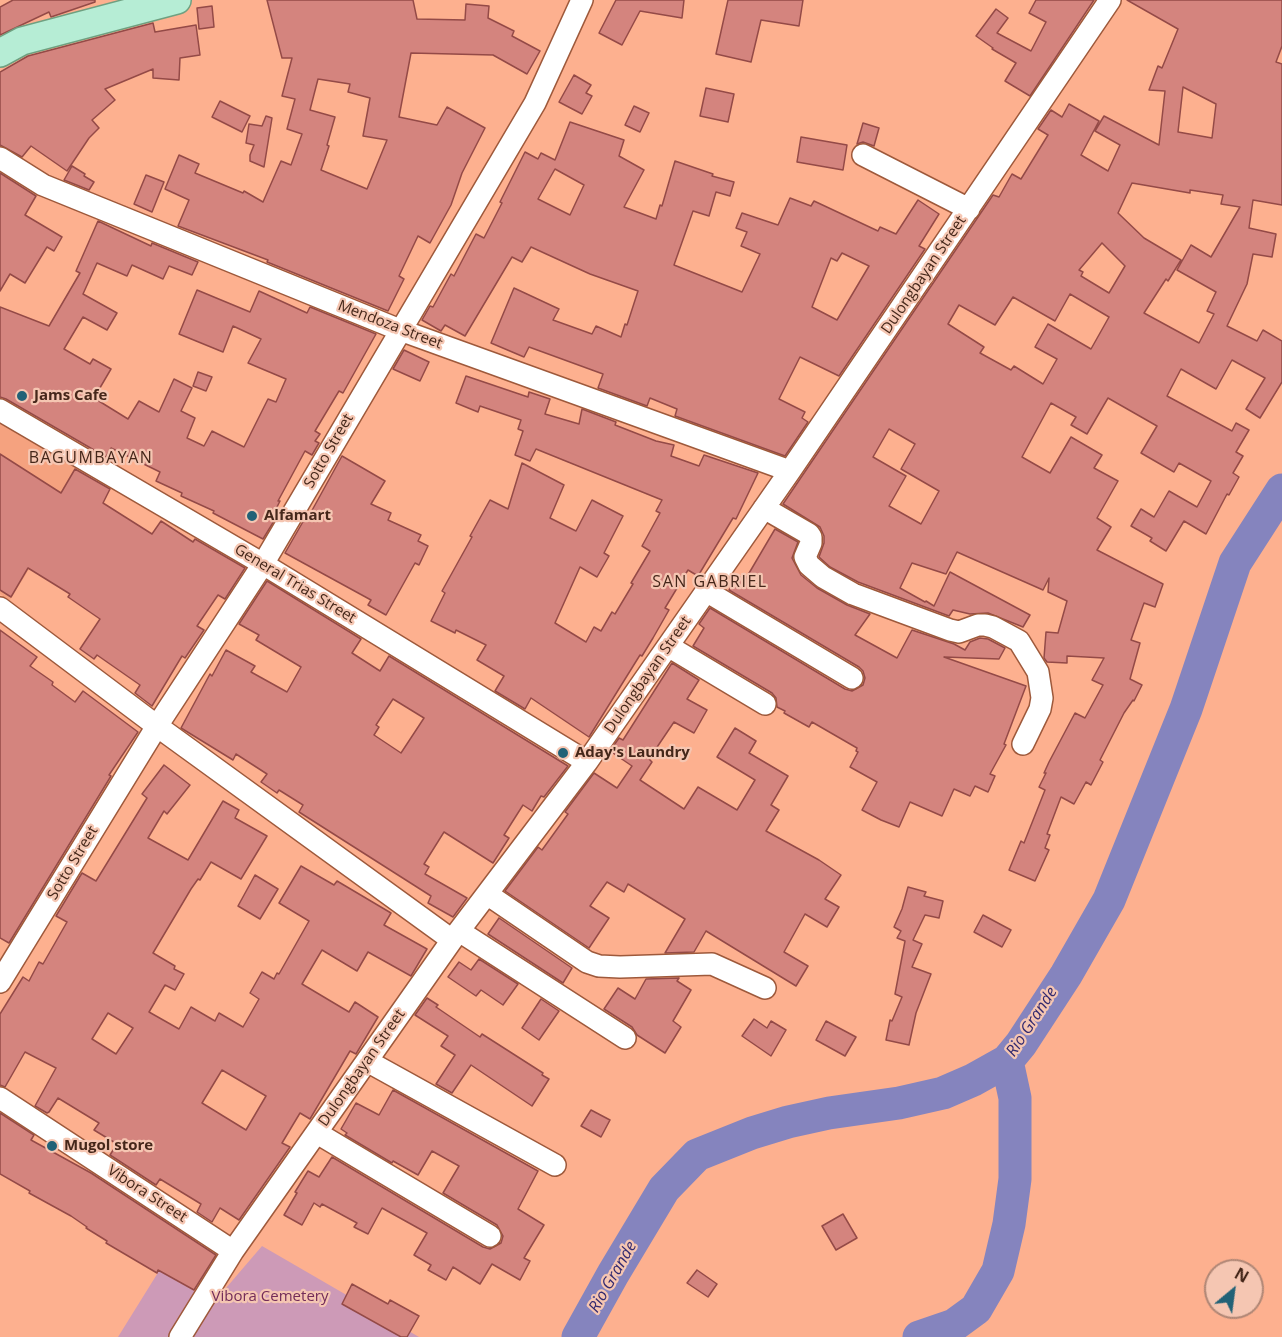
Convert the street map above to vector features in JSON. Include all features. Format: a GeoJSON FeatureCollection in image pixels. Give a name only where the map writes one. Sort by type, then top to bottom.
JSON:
{"type":"FeatureCollection","features":[{"type":"Feature","properties":{"kind":"main road"},"geometry":{"type":"LineString","coordinates":[[0,53],[22,41],[177,0]]}},
{"type":"Feature","properties":{"kind":"street","name":"Sotto Street"},"geometry":{"type":"LineString","coordinates":[[0,982],[157,726],[262,564],[534,103],[582,0]]}},
{"type":"Feature","properties":{"kind":"street","name":"Dulongbayan Street"},"geometry":{"type":"LineString","coordinates":[[180,1337],[233,1251],[456,935],[587,762],[790,471],[1110,0]]}},
{"type":"Feature","properties":{"kind":"street"},"geometry":{"type":"LineString","coordinates":[[863,155],[969,209]]}},
{"type":"Feature","properties":{"kind":"street","name":"Mendoza Street"},"geometry":{"type":"LineString","coordinates":[[0,158],[43,185],[400,330],[790,471]]}},
{"type":"Feature","properties":{"kind":"street","name":"General Trias Street"},"geometry":{"type":"LineString","coordinates":[[0,410],[262,564],[587,762]]}},
{"type":"Feature","properties":{"kind":"street"},"geometry":{"type":"LineString","coordinates":[[764,508],[809,534],[811,543],[806,557],[809,565],[823,577],[853,594],[958,632],[985,625],[1019,641],[1038,672],[1042,698],[1040,709],[1023,744]]}},
{"type":"Feature","properties":{"kind":"street"},"geometry":{"type":"LineString","coordinates":[[706,591],[852,678]]}},
{"type":"Feature","properties":{"kind":"street"},"geometry":{"type":"LineString","coordinates":[[0,608],[157,726],[456,935],[625,1038]]}},
{"type":"Feature","properties":{"kind":"street"},"geometry":{"type":"LineString","coordinates":[[668,646],[765,704]]}},
{"type":"Feature","properties":{"kind":"street"},"geometry":{"type":"LineString","coordinates":[[487,894],[587,962],[599,966],[620,967],[712,964],[765,988]]}},
{"type":"Feature","properties":{"kind":"street"},"geometry":{"type":"LineString","coordinates":[[367,1061],[555,1165]]}},
{"type":"Feature","properties":{"kind":"street","name":"Vibora Street"},"geometry":{"type":"LineString","coordinates":[[0,1098],[233,1251]]}},
{"type":"Feature","properties":{"kind":"street"},"geometry":{"type":"LineString","coordinates":[[317,1133],[490,1236]]}},
{"type":"Feature","properties":{"kind":"shaded area"},"geometry":{"type":"Polygon","coordinates":[[[0,415],[92,468],[10,600],[0,594],[0,415]]]}},
{"type":"Feature","properties":{"kind":"green space","name":"Vibora Cemetery"},"geometry":{"type":"Polygon","coordinates":[[[262,1246],[419,1337],[118,1337],[159,1271],[214,1302],[262,1246]]]}},
{"type":"Feature","properties":{"kind":"building"},"geometry":{"type":"Polygon","coordinates":[[[13,0],[95,0],[95,2],[51,17],[49,12],[0,35],[0,7],[13,0]]]}},
{"type":"Feature","properties":{"kind":"building"},"geometry":{"type":"Polygon","coordinates":[[[267,0],[413,0],[417,19],[465,20],[466,4],[489,6],[488,18],[514,31],[512,36],[540,51],[527,74],[493,55],[411,53],[399,117],[437,125],[447,107],[485,128],[462,173],[451,205],[430,243],[418,236],[399,276],[404,279],[388,311],[267,262],[268,260],[178,226],[189,200],[165,189],[179,155],[199,164],[195,173],[243,193],[244,191],[263,202],[281,161],[291,165],[302,134],[287,129],[295,99],[282,96],[292,58],[282,58],[267,0]],[[318,79],[310,110],[335,117],[321,170],[367,189],[387,140],[363,136],[370,98],[348,92],[350,84],[318,79]]]}},
{"type":"Feature","properties":{"kind":"building"},"geometry":{"type":"Polygon","coordinates":[[[616,0],[684,0],[682,18],[640,11],[622,45],[599,33],[616,0]]]}},
{"type":"Feature","properties":{"kind":"building"},"geometry":{"type":"Polygon","coordinates":[[[728,0],[803,0],[799,26],[761,20],[751,62],[716,54],[728,0]]]}},
{"type":"Feature","properties":{"kind":"building"},"geometry":{"type":"Polygon","coordinates":[[[1036,0],[1094,0],[1030,96],[1005,81],[1016,63],[992,49],[976,36],[996,9],[1008,18],[997,33],[1031,51],[1046,22],[1029,13],[1036,0]]]}},
{"type":"Feature","properties":{"kind":"building"},"geometry":{"type":"Polygon","coordinates":[[[1127,0],[1282,0],[1282,46],[1276,62],[1282,64],[1282,205],[1253,200],[1249,228],[1276,234],[1272,257],[1253,254],[1247,284],[1227,326],[1257,341],[1263,330],[1282,341],[1282,382],[1260,418],[1246,409],[1265,378],[1232,360],[1216,389],[1181,369],[1167,396],[1232,431],[1236,423],[1249,430],[1236,452],[1243,456],[1233,473],[1239,477],[1229,495],[1227,494],[1206,534],[1184,521],[1166,551],[1150,541],[1152,538],[1131,526],[1141,509],[1154,517],[1169,491],[1197,507],[1211,481],[1179,463],[1174,472],[1141,453],[1157,426],[1108,398],[1087,434],[1071,425],[1076,417],[1051,403],[1022,457],[1050,473],[1071,437],[1102,455],[1094,468],[1118,481],[1097,518],[1111,527],[1097,550],[1163,584],[1155,607],[1144,603],[1131,640],[1140,643],[1130,679],[1142,685],[1134,701],[1124,713],[1100,760],[1103,762],[1091,785],[1086,782],[1074,804],[1061,797],[1047,834],[1050,835],[1045,848],[1049,850],[1035,881],[1009,870],[1021,841],[1024,843],[1045,790],[1039,787],[1049,762],[1075,713],[1085,718],[1103,685],[1092,680],[1104,658],[1067,656],[1067,663],[1047,662],[1044,658],[1046,632],[1058,633],[1067,601],[1048,592],[1049,578],[1043,590],[957,552],[946,574],[912,563],[900,588],[934,606],[950,572],[1030,615],[1023,627],[988,613],[970,614],[953,610],[949,616],[858,582],[830,567],[819,557],[824,543],[820,527],[783,504],[993,195],[999,197],[1012,174],[1021,179],[1048,135],[1038,129],[1051,110],[1062,117],[1069,104],[1099,121],[1081,155],[1108,171],[1120,145],[1095,131],[1104,116],[1159,145],[1165,91],[1149,90],[1158,66],[1162,68],[1178,29],[1127,0]],[[1183,87],[1178,132],[1212,138],[1216,104],[1183,87]],[[1132,183],[1118,213],[1144,238],[1181,260],[1144,313],[1199,343],[1214,314],[1207,311],[1216,292],[1177,270],[1191,245],[1211,257],[1240,207],[1221,204],[1223,195],[1190,190],[1190,193],[1132,183]],[[1102,243],[1079,270],[1083,272],[1081,276],[1109,293],[1125,266],[1102,243]],[[1070,294],[1055,321],[1013,297],[995,325],[959,305],[948,324],[984,347],[980,353],[1011,370],[1014,366],[1043,384],[1057,359],[1035,347],[1048,324],[1091,349],[1109,317],[1070,294]],[[889,429],[873,457],[906,476],[889,506],[921,524],[939,491],[901,469],[915,444],[889,429]]]}},
{"type":"Feature","properties":{"kind":"building"},"geometry":{"type":"Polygon","coordinates":[[[212,6],[214,27],[199,29],[197,8],[212,6]]]}},
{"type":"Feature","properties":{"kind":"building"},"geometry":{"type":"Polygon","coordinates":[[[153,23],[155,32],[196,25],[200,55],[180,58],[179,80],[153,78],[153,69],[105,89],[115,100],[92,120],[99,128],[89,138],[67,171],[31,146],[22,157],[0,145],[0,72],[28,56],[153,23]]]}},
{"type":"Feature","properties":{"kind":"building"},"geometry":{"type":"Polygon","coordinates":[[[574,75],[591,85],[586,93],[592,96],[582,114],[559,102],[574,75]]]}},
{"type":"Feature","properties":{"kind":"building"},"geometry":{"type":"Polygon","coordinates":[[[706,88],[734,94],[728,122],[700,116],[706,88]]]}},
{"type":"Feature","properties":{"kind":"building"},"geometry":{"type":"Polygon","coordinates":[[[220,101],[250,116],[242,132],[212,117],[220,101]]]}},
{"type":"Feature","properties":{"kind":"building"},"geometry":{"type":"Polygon","coordinates":[[[634,106],[649,113],[640,132],[625,125],[634,106]]]}},
{"type":"Feature","properties":{"kind":"building"},"geometry":{"type":"Polygon","coordinates":[[[266,116],[272,118],[264,167],[250,161],[254,145],[246,143],[249,124],[262,126],[266,116]]]}},
{"type":"Feature","properties":{"kind":"building"},"geometry":{"type":"Polygon","coordinates":[[[570,122],[624,140],[619,156],[644,170],[624,207],[656,219],[675,161],[734,182],[730,196],[716,192],[709,216],[693,211],[674,265],[742,292],[760,254],[741,246],[747,232],[736,228],[742,213],[778,225],[790,198],[811,206],[814,201],[878,231],[880,227],[896,234],[918,200],[939,214],[919,246],[925,249],[839,376],[800,357],[779,399],[805,412],[802,418],[808,422],[785,456],[675,416],[677,409],[650,398],[647,406],[598,388],[603,374],[529,347],[524,357],[491,343],[514,288],[559,309],[553,320],[592,334],[596,326],[621,337],[625,324],[627,325],[638,291],[590,274],[531,247],[522,262],[512,257],[465,336],[445,325],[441,331],[422,320],[430,306],[433,307],[451,274],[454,276],[476,234],[484,238],[525,152],[538,159],[541,153],[555,160],[570,122]],[[555,169],[538,199],[570,215],[584,185],[555,169]],[[842,253],[837,261],[831,258],[812,307],[837,320],[869,266],[842,253]]]}},
{"type":"Feature","properties":{"kind":"building"},"geometry":{"type":"Polygon","coordinates":[[[863,123],[879,128],[874,146],[863,142],[857,144],[863,123]]]}},
{"type":"Feature","properties":{"kind":"building"},"geometry":{"type":"Polygon","coordinates":[[[801,137],[847,145],[843,170],[797,162],[801,137]]]}},
{"type":"Feature","properties":{"kind":"building"},"geometry":{"type":"Polygon","coordinates":[[[72,166],[94,182],[89,190],[64,180],[72,166]]]}},
{"type":"Feature","properties":{"kind":"building"},"geometry":{"type":"Polygon","coordinates":[[[0,173],[36,196],[25,215],[62,237],[54,251],[47,247],[25,283],[10,274],[0,291],[0,173]]]}},
{"type":"Feature","properties":{"kind":"building"},"geometry":{"type":"Polygon","coordinates":[[[146,175],[164,182],[152,212],[134,204],[146,175]]]}},
{"type":"Feature","properties":{"kind":"building"},"geometry":{"type":"Polygon","coordinates":[[[98,221],[151,246],[152,243],[198,262],[192,275],[169,266],[163,279],[132,265],[127,276],[97,263],[83,294],[117,313],[107,330],[83,317],[64,349],[90,364],[93,359],[111,369],[94,398],[128,419],[139,401],[159,412],[174,379],[192,388],[181,411],[195,418],[187,438],[204,446],[212,431],[244,447],[268,399],[276,402],[286,379],[248,363],[261,339],[233,326],[223,352],[179,334],[197,290],[250,312],[259,291],[307,313],[310,307],[376,334],[343,393],[339,391],[315,431],[320,434],[315,441],[319,443],[312,455],[305,451],[278,501],[280,501],[271,519],[274,521],[263,539],[213,513],[214,511],[181,496],[182,493],[156,481],[160,472],[111,448],[106,457],[0,397],[0,307],[49,326],[80,273],[76,271],[98,221]]]}},
{"type":"Feature","properties":{"kind":"building"},"geometry":{"type":"Polygon","coordinates":[[[404,350],[429,362],[420,381],[393,369],[404,350]]]}},
{"type":"Feature","properties":{"kind":"building"},"geometry":{"type":"Polygon","coordinates":[[[198,372],[212,377],[206,391],[193,386],[198,372]]]}},
{"type":"Feature","properties":{"kind":"building"},"geometry":{"type":"Polygon","coordinates":[[[466,376],[528,397],[529,392],[550,399],[545,414],[579,424],[582,409],[616,422],[615,425],[656,441],[674,445],[671,456],[699,466],[704,455],[758,473],[736,519],[733,518],[698,576],[688,570],[665,608],[669,610],[653,638],[589,737],[531,698],[525,709],[495,691],[504,676],[477,660],[486,645],[431,621],[445,593],[442,591],[490,500],[508,509],[522,463],[564,485],[550,518],[576,531],[592,500],[623,516],[604,553],[609,556],[597,577],[580,567],[555,623],[586,642],[594,627],[601,631],[612,612],[615,614],[633,584],[631,583],[650,551],[642,546],[660,513],[656,511],[662,500],[536,449],[530,461],[515,455],[523,431],[518,429],[521,420],[480,406],[478,412],[456,403],[466,376]]]}},
{"type":"Feature","properties":{"kind":"building"},"geometry":{"type":"Polygon","coordinates":[[[0,454],[61,493],[75,469],[110,489],[103,503],[152,534],[161,521],[193,542],[195,539],[245,568],[225,599],[218,595],[197,626],[204,630],[185,658],[182,656],[152,706],[135,693],[140,685],[97,655],[94,659],[80,649],[100,619],[68,597],[70,594],[28,568],[11,597],[0,590],[0,454]]]}},
{"type":"Feature","properties":{"kind":"building"},"geometry":{"type":"Polygon","coordinates":[[[342,456],[385,481],[371,504],[391,513],[388,520],[421,535],[418,541],[428,546],[419,565],[415,563],[386,615],[368,605],[371,600],[285,553],[342,456]]]}},
{"type":"Feature","properties":{"kind":"building"},"geometry":{"type":"Polygon","coordinates":[[[775,529],[798,542],[792,558],[801,575],[817,588],[847,605],[870,614],[855,635],[897,658],[912,630],[965,650],[970,642],[980,638],[988,639],[1005,648],[999,659],[944,657],[1026,686],[1004,744],[1006,745],[990,774],[995,776],[988,792],[975,786],[970,796],[954,789],[942,816],[910,802],[899,827],[881,820],[862,810],[877,782],[850,767],[858,752],[857,748],[812,722],[809,727],[784,713],[785,711],[777,707],[776,698],[772,693],[693,646],[704,628],[699,624],[710,608],[845,689],[852,691],[863,685],[865,678],[859,667],[729,590],[737,575],[745,580],[775,529]]]}},
{"type":"Feature","properties":{"kind":"building"},"geometry":{"type":"Polygon","coordinates":[[[267,581],[361,639],[352,653],[380,671],[389,656],[568,766],[544,797],[541,796],[532,811],[523,805],[504,835],[509,838],[493,863],[444,832],[424,864],[429,867],[425,874],[467,898],[453,917],[428,903],[431,896],[299,812],[303,805],[279,790],[277,793],[261,782],[267,774],[236,754],[233,760],[181,728],[210,674],[212,676],[226,650],[255,666],[251,672],[287,692],[301,667],[256,640],[259,635],[239,624],[267,581]],[[393,699],[376,725],[379,727],[374,735],[401,753],[424,718],[393,699]]]}},
{"type":"Feature","properties":{"kind":"building"},"geometry":{"type":"Polygon","coordinates":[[[0,630],[37,657],[30,666],[53,682],[52,685],[75,702],[83,691],[138,732],[109,775],[111,776],[9,943],[0,938],[0,630]]]}},
{"type":"Feature","properties":{"kind":"building"},"geometry":{"type":"Polygon","coordinates":[[[672,663],[699,680],[687,699],[707,710],[694,733],[674,722],[649,759],[652,762],[640,780],[684,809],[698,787],[737,810],[755,780],[717,757],[735,728],[756,741],[749,753],[788,776],[771,805],[779,810],[766,831],[819,860],[841,875],[825,899],[839,907],[827,927],[805,914],[784,952],[808,966],[796,986],[706,931],[694,952],[665,953],[685,919],[628,884],[624,892],[607,882],[590,906],[609,918],[589,948],[505,891],[538,847],[542,850],[568,814],[565,812],[594,773],[617,788],[632,766],[610,751],[619,738],[623,740],[672,663]]]}},
{"type":"Feature","properties":{"kind":"building"},"geometry":{"type":"Polygon","coordinates":[[[164,765],[190,785],[167,814],[164,811],[148,838],[188,860],[223,801],[239,810],[235,818],[267,836],[241,879],[211,862],[200,880],[198,879],[191,889],[153,953],[184,974],[175,990],[165,985],[149,1012],[179,1029],[191,1007],[215,1021],[219,1013],[243,1027],[259,999],[250,993],[262,972],[274,979],[277,973],[279,974],[309,921],[279,903],[301,866],[334,885],[337,881],[391,913],[384,925],[427,949],[411,976],[368,952],[357,971],[322,950],[302,984],[349,1012],[355,1002],[378,1017],[356,1054],[350,1051],[310,1119],[300,1113],[282,1143],[290,1147],[239,1220],[220,1208],[212,1222],[197,1212],[201,1204],[160,1179],[156,1185],[110,1155],[117,1144],[94,1130],[99,1123],[58,1098],[47,1113],[35,1106],[56,1068],[25,1052],[5,1087],[0,1085],[0,1014],[23,977],[29,981],[39,962],[43,964],[67,922],[56,916],[82,873],[96,881],[147,798],[142,794],[164,765]],[[108,1013],[92,1039],[116,1054],[133,1028],[108,1013]],[[222,1070],[202,1103],[246,1130],[266,1096],[222,1070]]]}},
{"type":"Feature","properties":{"kind":"building"},"geometry":{"type":"Polygon","coordinates":[[[255,875],[278,889],[260,919],[238,906],[255,875]]]}},
{"type":"Feature","properties":{"kind":"building"},"geometry":{"type":"Polygon","coordinates":[[[908,887],[926,892],[924,896],[943,901],[939,918],[925,915],[913,940],[922,944],[912,967],[931,974],[916,1013],[909,1045],[886,1040],[890,1020],[892,1021],[902,997],[895,994],[905,941],[897,938],[901,931],[894,927],[908,887]]]}},
{"type":"Feature","properties":{"kind":"building"},"geometry":{"type":"Polygon","coordinates":[[[983,915],[1011,930],[1002,947],[974,932],[983,915]]]}},
{"type":"Feature","properties":{"kind":"building"},"geometry":{"type":"Polygon","coordinates":[[[499,918],[572,968],[563,983],[488,934],[499,918]]]}},
{"type":"Feature","properties":{"kind":"building"},"geometry":{"type":"Polygon","coordinates":[[[479,959],[518,984],[503,1005],[481,990],[476,996],[448,977],[459,962],[471,970],[479,959]]]}},
{"type":"Feature","properties":{"kind":"building"},"geometry":{"type":"Polygon","coordinates":[[[679,978],[677,981],[691,990],[673,1021],[681,1027],[665,1053],[604,1009],[618,988],[635,999],[646,979],[679,978]]]}},
{"type":"Feature","properties":{"kind":"building"},"geometry":{"type":"Polygon","coordinates":[[[427,998],[438,1005],[436,1007],[480,1037],[482,1034],[549,1079],[532,1106],[471,1065],[452,1093],[436,1084],[455,1055],[441,1046],[448,1036],[415,1015],[427,998]]]}},
{"type":"Feature","properties":{"kind":"building"},"geometry":{"type":"Polygon","coordinates":[[[541,999],[559,1011],[539,1040],[522,1028],[541,999]]]}},
{"type":"Feature","properties":{"kind":"building"},"geometry":{"type":"Polygon","coordinates":[[[754,1019],[767,1028],[771,1021],[786,1030],[771,1056],[742,1036],[754,1019]]]}},
{"type":"Feature","properties":{"kind":"building"},"geometry":{"type":"Polygon","coordinates":[[[826,1021],[856,1037],[845,1056],[816,1040],[826,1021]]]}},
{"type":"Feature","properties":{"kind":"building"},"geometry":{"type":"Polygon","coordinates":[[[393,1090],[538,1171],[518,1209],[544,1225],[524,1258],[530,1261],[520,1280],[492,1264],[480,1284],[453,1267],[446,1280],[428,1270],[431,1265],[414,1255],[427,1233],[382,1208],[368,1234],[354,1227],[357,1223],[322,1204],[320,1207],[314,1203],[302,1225],[284,1215],[308,1171],[319,1177],[332,1157],[483,1247],[490,1249],[501,1243],[503,1236],[497,1225],[443,1193],[459,1166],[432,1151],[418,1175],[393,1161],[392,1163],[345,1135],[347,1133],[341,1129],[356,1103],[379,1115],[393,1090]]]}},
{"type":"Feature","properties":{"kind":"building"},"geometry":{"type":"Polygon","coordinates":[[[591,1110],[610,1120],[601,1137],[581,1126],[591,1110]]]}},
{"type":"Feature","properties":{"kind":"building"},"geometry":{"type":"Polygon","coordinates":[[[0,1113],[34,1135],[31,1140],[91,1173],[216,1255],[194,1290],[158,1270],[157,1273],[106,1243],[107,1241],[71,1216],[0,1174],[0,1113]]]}},
{"type":"Feature","properties":{"kind":"building"},"geometry":{"type":"Polygon","coordinates":[[[843,1214],[857,1238],[836,1250],[822,1226],[843,1214]]]}},
{"type":"Feature","properties":{"kind":"building"},"geometry":{"type":"Polygon","coordinates":[[[697,1270],[717,1284],[708,1297],[687,1283],[697,1270]]]}},
{"type":"Feature","properties":{"kind":"building"},"geometry":{"type":"Polygon","coordinates":[[[352,1284],[388,1304],[390,1300],[419,1316],[407,1337],[401,1337],[342,1304],[352,1284]]]}},
{"type":"Feature","properties":{"kind":"waterway","name":"Rio Grande"},"geometry":{"type":"LineString","coordinates":[[578,1337],[664,1189],[697,1155],[752,1133],[788,1122],[943,1093],[1007,1061],[1021,1044],[1066,975],[1109,900],[1186,709],[1235,563],[1282,490]]}},
{"type":"Feature","properties":{"kind":"waterway"},"geometry":{"type":"LineString","coordinates":[[919,1337],[954,1325],[976,1309],[998,1271],[1009,1224],[1015,1179],[1015,1098],[1007,1061]]}},
{"type":"Feature","properties":{"kind":"place","name":"Jams Cafe"},"geometry":{"type":"Point","coordinates":[22,396]}},
{"type":"Feature","properties":{"kind":"place","name":"Alfamart"},"geometry":{"type":"Point","coordinates":[252,516]}},
{"type":"Feature","properties":{"kind":"place","name":"Aday's Laundry"},"geometry":{"type":"Point","coordinates":[563,753]}},
{"type":"Feature","properties":{"kind":"place","name":"Mugol store"},"geometry":{"type":"Point","coordinates":[52,1146]}},
{"type":"Feature","properties":{"kind":"district","name":"BAGUMBAYAN"},"geometry":{"type":"Point","coordinates":[91,458]}},
{"type":"Feature","properties":{"kind":"district","name":"SAN GABRIEL"},"geometry":{"type":"Point","coordinates":[710,582]}}]}
